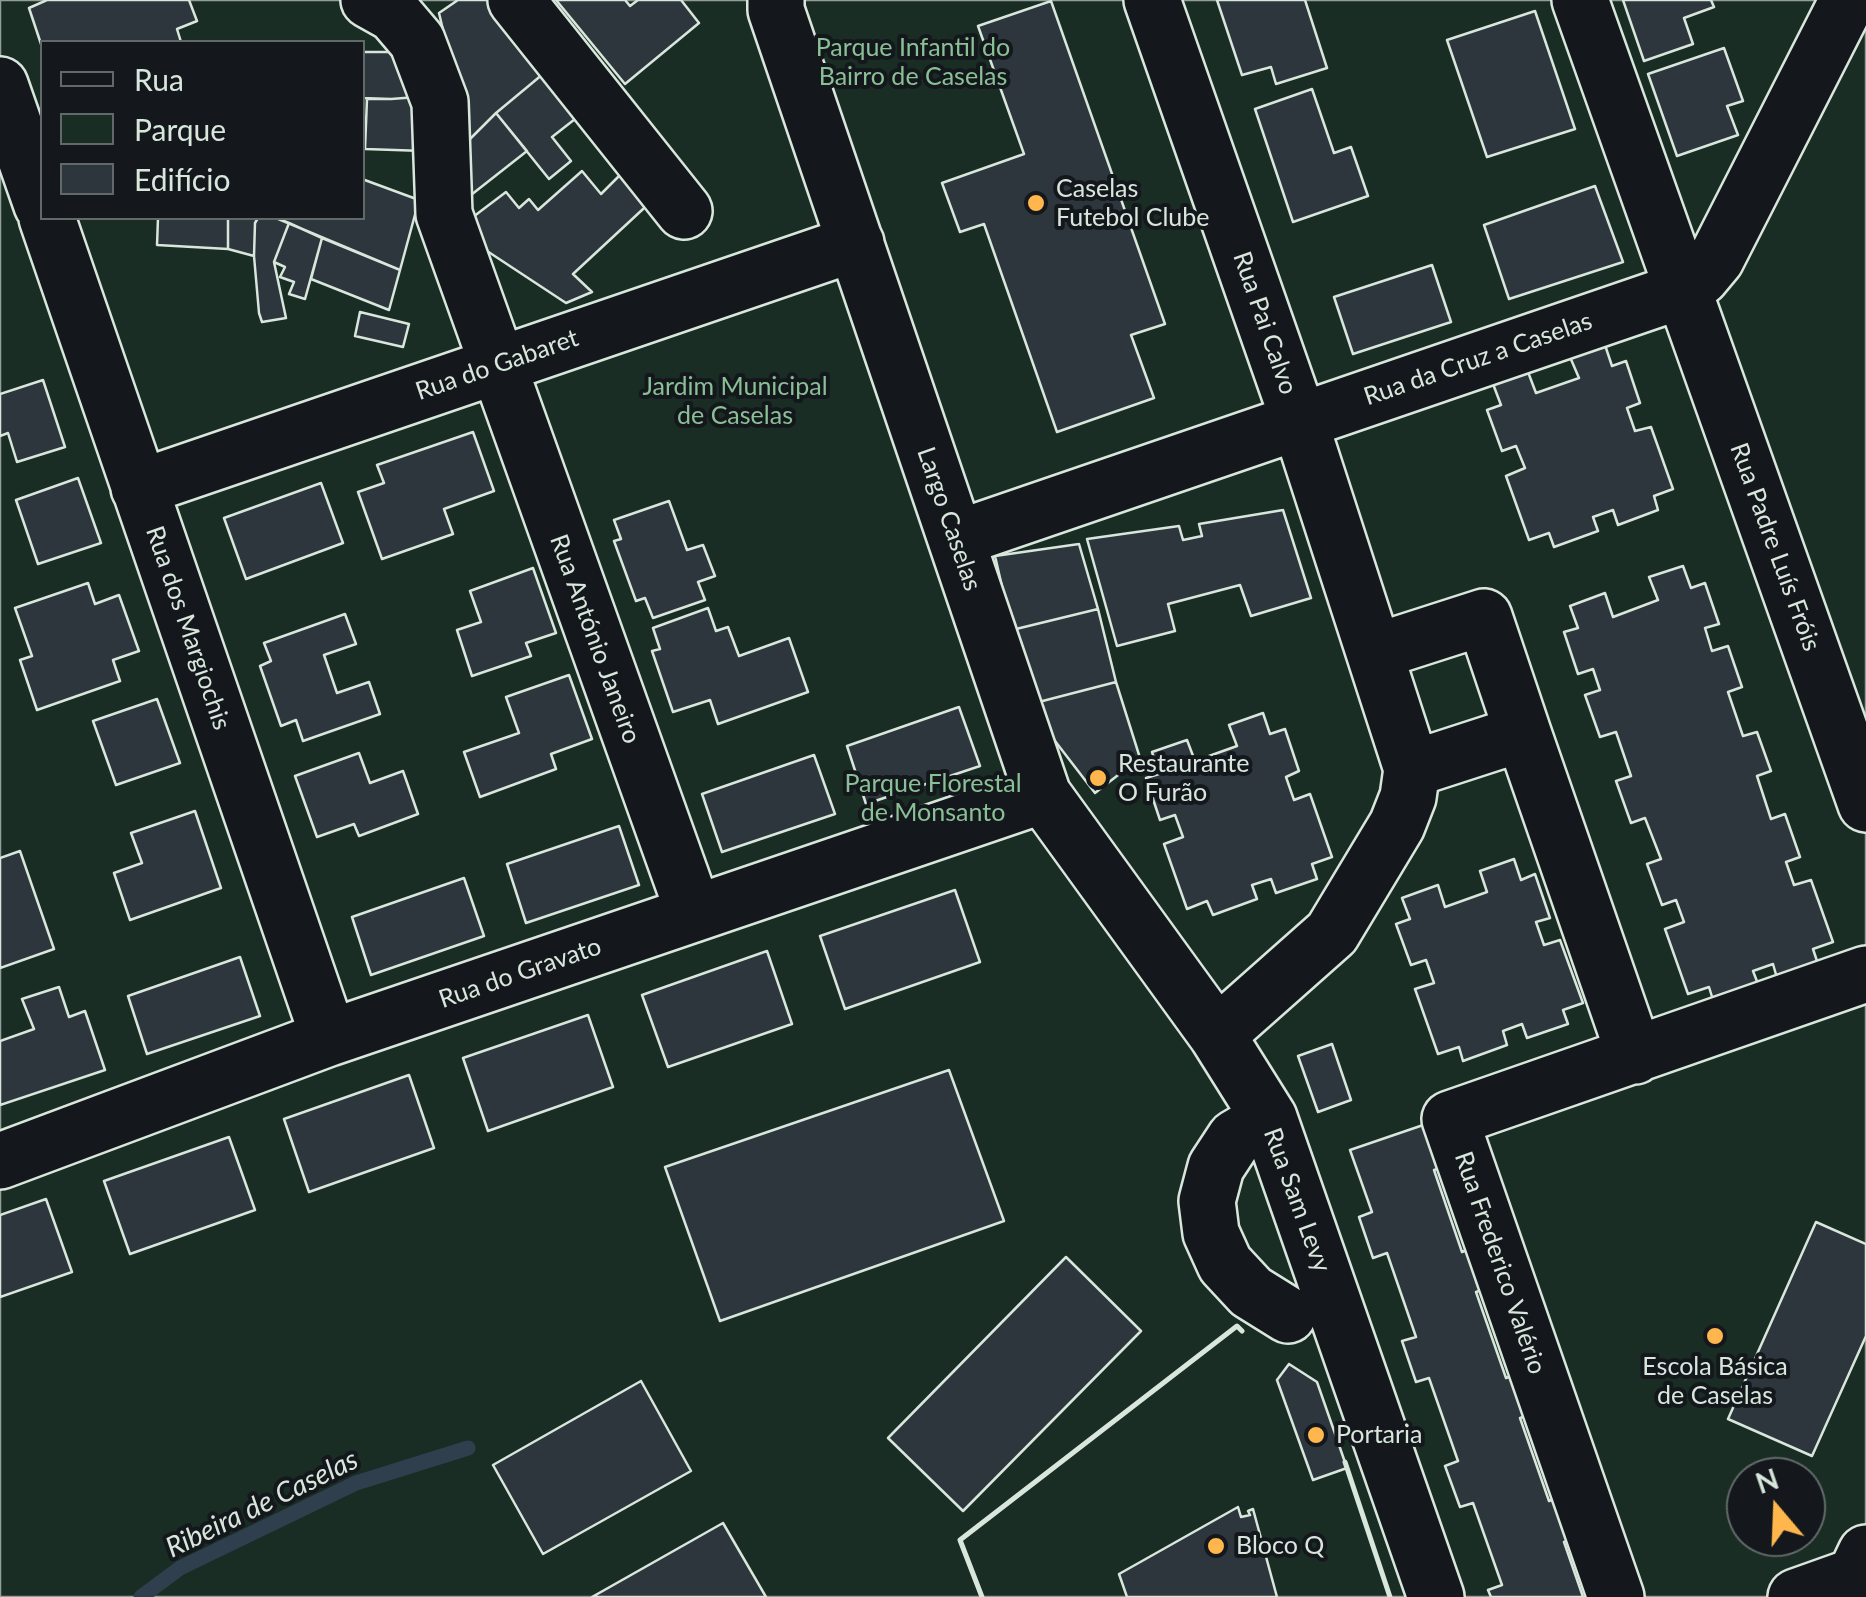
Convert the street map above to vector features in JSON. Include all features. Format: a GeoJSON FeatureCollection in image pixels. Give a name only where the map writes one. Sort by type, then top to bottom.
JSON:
{"type":"FeatureCollection","features":[{"type":"Feature","properties":{"kind":"street"},"geometry":{"type":"LineString","coordinates":[[516,0],[684,211]]}},
{"type":"Feature","properties":{"kind":"street","name":"Largo Caselas"},"geometry":{"type":"LineString","coordinates":[[776,0],[776,10],[1043,795]]}},
{"type":"Feature","properties":{"kind":"street","name":"Rua Pai Calvo"},"geometry":{"type":"LineString","coordinates":[[1152,0],[1299,420],[1412,769]]}},
{"type":"Feature","properties":{"kind":"street","name":"Rua Padre Luís Fróis"},"geometry":{"type":"LineString","coordinates":[[1580,0],[1866,804]]}},
{"type":"Feature","properties":{"kind":"street","name":"Rua da Cruz a Caselas"},"geometry":{"type":"LineString","coordinates":[[956,539],[1682,290],[1701,277],[1716,259],[1848,0]]}},
{"type":"Feature","properties":{"kind":"street","name":"Rua António Janeiro"},"geometry":{"type":"LineString","coordinates":[[392,5],[417,41],[440,102],[444,214],[694,912]]}},
{"type":"Feature","properties":{"kind":"street","name":"Rua dos Margiochis"},"geometry":{"type":"LineString","coordinates":[[0,85],[31,200],[140,488],[329,1038]]}},
{"type":"Feature","properties":{"kind":"street","name":"Rua do Gabaret"},"geometry":{"type":"LineString","coordinates":[[140,488],[856,242]]}},
{"type":"Feature","properties":{"kind":"street"},"geometry":{"type":"LineString","coordinates":[[1375,652],[1484,617],[1634,1056]]}},
{"type":"Feature","properties":{"kind":"street"},"geometry":{"type":"LineString","coordinates":[[1217,1035],[1332,933],[1398,825],[1408,798],[1412,769],[1523,732]]}},
{"type":"Feature","properties":{"kind":"street","name":"Rua do Gravato"},"geometry":{"type":"LineString","coordinates":[[0,1161],[329,1038],[1043,795]]}},
{"type":"Feature","properties":{"kind":"street","name":"Rua Sam Levy"},"geometry":{"type":"LineString","coordinates":[[1043,795],[1217,1035],[1268,1118],[1436,1597]]}},
{"type":"Feature","properties":{"kind":"street","name":"Rua Frederico Valério"},"geometry":{"type":"LineString","coordinates":[[1616,1597],[1450,1119],[1866,974]]}},
{"type":"Feature","properties":{"kind":"street"},"geometry":{"type":"LineString","coordinates":[[1268,1118],[1235,1138],[1216,1167],[1208,1201],[1211,1232],[1225,1264],[1250,1292],[1288,1315]]}},
{"type":"Feature","properties":{"kind":"street"},"geometry":{"type":"LineString","coordinates":[[1796,1597],[1855,1576],[1866,1553]]}},
{"type":"Feature","properties":{"kind":"green space","name":"Parque Florestal de Monsanto"},"geometry":{"type":"Polygon","coordinates":[[[0,0],[1866,0],[1866,1597],[0,1597],[0,0]]]}},
{"type":"Feature","properties":{"kind":"building"},"geometry":{"type":"Polygon","coordinates":[[[47,0],[189,0],[197,21],[177,29],[180,40],[40,41],[29,8],[47,0]]]}},
{"type":"Feature","properties":{"kind":"building"},"geometry":{"type":"Polygon","coordinates":[[[458,0],[498,0],[549,69],[469,140],[439,13],[458,0]]]}},
{"type":"Feature","properties":{"kind":"building"},"geometry":{"type":"Polygon","coordinates":[[[556,0],[625,0],[630,6],[638,0],[681,0],[699,23],[625,84],[556,0]]]}},
{"type":"Feature","properties":{"kind":"building"},"geometry":{"type":"Polygon","coordinates":[[[1217,0],[1305,0],[1327,68],[1276,84],[1271,67],[1242,75],[1217,0]]]}},
{"type":"Feature","properties":{"kind":"building"},"geometry":{"type":"Polygon","coordinates":[[[1623,0],[1711,0],[1714,7],[1684,18],[1693,44],[1644,61],[1623,0]]]}},
{"type":"Feature","properties":{"kind":"building","name":"Caselas Futebol Clube"},"geometry":{"type":"Polygon","coordinates":[[[1051,1],[1165,324],[1131,335],[1154,398],[1057,432],[984,224],[960,232],[942,183],[1024,154],[978,26],[1051,1]]]}},
{"type":"Feature","properties":{"kind":"building"},"geometry":{"type":"Polygon","coordinates":[[[1535,11],[1575,129],[1487,157],[1447,40],[1535,11]]]}},
{"type":"Feature","properties":{"kind":"building"},"geometry":{"type":"Polygon","coordinates":[[[1724,48],[1743,101],[1727,106],[1738,135],[1677,156],[1648,74],[1724,48]]]}},
{"type":"Feature","properties":{"kind":"building"},"geometry":{"type":"Polygon","coordinates":[[[365,52],[405,52],[417,97],[365,98],[365,52]]]}},
{"type":"Feature","properties":{"kind":"building"},"geometry":{"type":"Polygon","coordinates":[[[549,69],[584,112],[552,137],[571,161],[549,179],[496,113],[549,69]]]}},
{"type":"Feature","properties":{"kind":"building"},"geometry":{"type":"Polygon","coordinates":[[[1312,89],[1334,153],[1351,147],[1368,196],[1293,222],[1255,109],[1312,89]]]}},
{"type":"Feature","properties":{"kind":"building"},"geometry":{"type":"Polygon","coordinates":[[[417,97],[424,151],[365,149],[367,99],[417,97]]]}},
{"type":"Feature","properties":{"kind":"building"},"geometry":{"type":"Polygon","coordinates":[[[496,113],[527,151],[471,195],[469,140],[496,113]]]}},
{"type":"Feature","properties":{"kind":"building"},"geometry":{"type":"Polygon","coordinates":[[[630,165],[656,197],[573,274],[592,292],[566,303],[484,249],[469,220],[506,192],[519,208],[529,199],[538,210],[582,171],[601,194],[630,165]]]}},
{"type":"Feature","properties":{"kind":"building"},"geometry":{"type":"Polygon","coordinates":[[[365,180],[419,200],[400,270],[281,220],[365,220],[365,180]]]}},
{"type":"Feature","properties":{"kind":"building"},"geometry":{"type":"Polygon","coordinates":[[[1595,186],[1623,262],[1509,299],[1484,225],[1595,186]]]}},
{"type":"Feature","properties":{"kind":"building"},"geometry":{"type":"Polygon","coordinates":[[[158,220],[228,220],[228,249],[157,245],[158,220]]]}},
{"type":"Feature","properties":{"kind":"building"},"geometry":{"type":"Polygon","coordinates":[[[228,220],[257,220],[254,256],[228,249],[228,220]]]}},
{"type":"Feature","properties":{"kind":"building"},"geometry":{"type":"Polygon","coordinates":[[[255,223],[289,223],[274,262],[286,318],[262,322],[259,313],[255,223]]]}},
{"type":"Feature","properties":{"kind":"building"},"geometry":{"type":"Polygon","coordinates":[[[289,223],[322,238],[305,299],[289,294],[294,282],[280,277],[285,267],[274,262],[289,223]]]}},
{"type":"Feature","properties":{"kind":"building"},"geometry":{"type":"Polygon","coordinates":[[[322,238],[400,270],[389,310],[311,279],[322,238]]]}},
{"type":"Feature","properties":{"kind":"building"},"geometry":{"type":"Polygon","coordinates":[[[1432,265],[1451,322],[1353,354],[1334,297],[1432,265]]]}},
{"type":"Feature","properties":{"kind":"building"},"geometry":{"type":"Polygon","coordinates":[[[360,312],[409,324],[403,347],[355,336],[360,312]]]}},
{"type":"Feature","properties":{"kind":"building"},"geometry":{"type":"Polygon","coordinates":[[[1605,345],[1612,366],[1626,361],[1640,403],[1627,408],[1635,431],[1651,427],[1673,489],[1654,496],[1658,510],[1618,525],[1613,510],[1593,517],[1598,531],[1554,547],[1549,533],[1529,540],[1506,476],[1525,468],[1516,446],[1502,451],[1487,410],[1501,405],[1493,384],[1528,372],[1536,393],[1579,378],[1570,357],[1605,345]]]}},
{"type":"Feature","properties":{"kind":"building"},"geometry":{"type":"Polygon","coordinates":[[[43,380],[65,447],[17,462],[8,433],[0,436],[0,394],[43,380]]]}},
{"type":"Feature","properties":{"kind":"building"},"geometry":{"type":"Polygon","coordinates":[[[473,432],[494,491],[444,509],[453,534],[382,559],[358,492],[384,483],[377,465],[473,432]]]}},
{"type":"Feature","properties":{"kind":"building"},"geometry":{"type":"Polygon","coordinates":[[[78,478],[101,543],[38,564],[16,500],[78,478]]]}},
{"type":"Feature","properties":{"kind":"building"},"geometry":{"type":"Polygon","coordinates":[[[321,483],[343,543],[246,579],[224,518],[321,483]]]}},
{"type":"Feature","properties":{"kind":"building"},"geometry":{"type":"Polygon","coordinates":[[[669,501],[687,550],[703,545],[715,576],[698,582],[705,600],[653,618],[645,598],[636,601],[614,541],[621,539],[614,520],[669,501]]]}},
{"type":"Feature","properties":{"kind":"building"},"geometry":{"type":"Polygon","coordinates":[[[1283,510],[1311,598],[1251,616],[1240,585],[1168,604],[1175,631],[1117,646],[1087,539],[1179,526],[1183,540],[1202,536],[1199,524],[1283,510]]]}},
{"type":"Feature","properties":{"kind":"building"},"geometry":{"type":"Polygon","coordinates":[[[1079,544],[1098,609],[1012,630],[995,556],[1079,544]]]}},
{"type":"Feature","properties":{"kind":"building"},"geometry":{"type":"Polygon","coordinates":[[[1683,566],[1691,588],[1705,583],[1719,624],[1705,628],[1712,651],[1728,646],[1742,687],[1728,692],[1743,736],[1757,732],[1771,771],[1757,776],[1771,819],[1785,814],[1800,857],[1786,862],[1794,885],[1811,880],[1833,942],[1813,949],[1818,964],[1777,978],[1773,964],[1753,971],[1758,984],[1713,1000],[1709,987],[1688,994],[1665,929],[1684,922],[1676,900],[1662,905],[1647,864],[1661,859],[1645,818],[1631,823],[1616,781],[1631,776],[1616,732],[1600,737],[1585,695],[1600,690],[1593,669],[1578,674],[1564,632],[1578,628],[1570,606],[1605,593],[1613,617],[1658,600],[1649,577],[1683,566]]]}},
{"type":"Feature","properties":{"kind":"building"},"geometry":{"type":"Polygon","coordinates":[[[533,568],[556,633],[526,643],[531,656],[472,676],[457,630],[481,622],[470,591],[533,568]]]}},
{"type":"Feature","properties":{"kind":"building"},"geometry":{"type":"Polygon","coordinates":[[[88,583],[95,604],[119,595],[139,651],[113,660],[120,681],[37,710],[20,660],[32,656],[15,608],[88,583]]]}},
{"type":"Feature","properties":{"kind":"building"},"geometry":{"type":"Polygon","coordinates":[[[708,608],[716,631],[728,627],[739,656],[789,638],[808,692],[718,724],[710,700],[673,712],[652,651],[660,649],[653,628],[708,608]]]}},
{"type":"Feature","properties":{"kind":"building"},"geometry":{"type":"Polygon","coordinates":[[[1098,609],[1116,682],[1031,704],[1012,630],[1098,609]]]}},
{"type":"Feature","properties":{"kind":"building"},"geometry":{"type":"Polygon","coordinates":[[[345,614],[356,644],[324,655],[337,693],[369,682],[380,714],[303,741],[296,720],[281,726],[260,666],[271,661],[264,643],[345,614]]]}},
{"type":"Feature","properties":{"kind":"building"},"geometry":{"type":"Polygon","coordinates":[[[569,675],[592,739],[551,754],[556,769],[480,797],[464,752],[519,733],[506,697],[569,675]]]}},
{"type":"Feature","properties":{"kind":"building"},"geometry":{"type":"Polygon","coordinates":[[[1116,682],[1140,758],[1095,793],[1035,715],[1031,704],[1116,682]]]}},
{"type":"Feature","properties":{"kind":"building"},"geometry":{"type":"Polygon","coordinates":[[[157,699],[180,763],[116,785],[93,721],[157,699]]]}},
{"type":"Feature","properties":{"kind":"building"},"geometry":{"type":"Polygon","coordinates":[[[959,707],[980,766],[866,804],[847,746],[959,707]]]}},
{"type":"Feature","properties":{"kind":"building"},"geometry":{"type":"Polygon","coordinates":[[[1263,713],[1270,734],[1285,729],[1299,771],[1286,777],[1294,800],[1310,794],[1332,857],[1312,864],[1317,879],[1276,893],[1271,879],[1252,885],[1257,899],[1213,915],[1207,901],[1187,909],[1164,844],[1183,837],[1175,815],[1160,820],[1146,778],[1159,774],[1152,752],[1187,740],[1195,761],[1237,746],[1229,725],[1263,713]]]}},
{"type":"Feature","properties":{"kind":"building"},"geometry":{"type":"Polygon","coordinates":[[[359,753],[370,783],[403,771],[418,814],[359,836],[354,824],[317,837],[295,776],[359,753]]]}},
{"type":"Feature","properties":{"kind":"building"},"geometry":{"type":"Polygon","coordinates":[[[814,755],[835,814],[722,852],[702,794],[814,755]]]}},
{"type":"Feature","properties":{"kind":"building"},"geometry":{"type":"Polygon","coordinates":[[[195,811],[221,888],[130,920],[114,873],[142,863],[131,833],[195,811]]]}},
{"type":"Feature","properties":{"kind":"building"},"geometry":{"type":"Polygon","coordinates":[[[619,826],[639,885],[526,923],[507,864],[619,826]]]}},
{"type":"Feature","properties":{"kind":"building"},"geometry":{"type":"Polygon","coordinates":[[[20,851],[54,949],[0,968],[0,858],[20,851]]]}},
{"type":"Feature","properties":{"kind":"building"},"geometry":{"type":"Polygon","coordinates":[[[1514,859],[1521,880],[1535,874],[1550,918],[1536,922],[1544,945],[1560,940],[1583,1003],[1563,1010],[1568,1024],[1527,1038],[1522,1024],[1503,1031],[1507,1045],[1463,1061],[1459,1047],[1438,1054],[1415,989],[1434,983],[1426,960],[1411,965],[1396,924],[1410,919],[1402,898],[1438,885],[1445,907],[1487,892],[1480,871],[1514,859]]]}},
{"type":"Feature","properties":{"kind":"building"},"geometry":{"type":"Polygon","coordinates":[[[464,878],[484,936],[371,975],[352,917],[464,878]]]}},
{"type":"Feature","properties":{"kind":"building"},"geometry":{"type":"Polygon","coordinates":[[[955,890],[980,962],[845,1009],[820,936],[955,890]]]}},
{"type":"Feature","properties":{"kind":"building"},"geometry":{"type":"Polygon","coordinates":[[[767,951],[792,1024],[668,1067],[642,995],[767,951]]]}},
{"type":"Feature","properties":{"kind":"building"},"geometry":{"type":"Polygon","coordinates":[[[240,957],[260,1016],[147,1054],[128,996],[240,957]]]}},
{"type":"Feature","properties":{"kind":"building"},"geometry":{"type":"Polygon","coordinates":[[[59,987],[69,1017],[85,1011],[105,1070],[0,1105],[0,1041],[34,1029],[22,999],[59,987]]]}},
{"type":"Feature","properties":{"kind":"building"},"geometry":{"type":"Polygon","coordinates":[[[588,1015],[613,1087],[488,1131],[463,1058],[588,1015]]]}},
{"type":"Feature","properties":{"kind":"building"},"geometry":{"type":"Polygon","coordinates":[[[1332,1044],[1351,1100],[1318,1112],[1298,1056],[1332,1044]]]}},
{"type":"Feature","properties":{"kind":"building"},"geometry":{"type":"Polygon","coordinates":[[[949,1070],[1004,1221],[720,1321],[665,1167],[949,1070]]]}},
{"type":"Feature","properties":{"kind":"building"},"geometry":{"type":"Polygon","coordinates":[[[409,1075],[434,1148],[309,1192],[284,1119],[409,1075]]]}},
{"type":"Feature","properties":{"kind":"building"},"geometry":{"type":"Polygon","coordinates":[[[1432,1122],[1447,1166],[1434,1170],[1462,1252],[1477,1246],[1491,1287],[1476,1292],[1506,1378],[1521,1373],[1535,1413],[1520,1418],[1549,1501],[1563,1496],[1578,1537],[1564,1542],[1583,1597],[1491,1597],[1488,1590],[1502,1585],[1473,1503],[1460,1507],[1445,1466],[1458,1461],[1429,1378],[1416,1382],[1402,1341],[1416,1337],[1387,1253],[1373,1258],[1359,1217],[1372,1212],[1350,1150],[1432,1122]]]}},
{"type":"Feature","properties":{"kind":"building"},"geometry":{"type":"Polygon","coordinates":[[[229,1137],[255,1210],[130,1254],[104,1181],[229,1137]]]}},
{"type":"Feature","properties":{"kind":"building"},"geometry":{"type":"Polygon","coordinates":[[[46,1199],[72,1272],[0,1297],[0,1215],[46,1199]]]}},
{"type":"Feature","properties":{"kind":"building"},"geometry":{"type":"Polygon","coordinates":[[[1816,1222],[1866,1244],[1866,1336],[1812,1456],[1728,1419],[1816,1222]]]}},
{"type":"Feature","properties":{"kind":"building"},"geometry":{"type":"Polygon","coordinates":[[[1066,1257],[1141,1331],[963,1511],[888,1438],[1066,1257]]]}},
{"type":"Feature","properties":{"kind":"building","name":"Portaria"},"geometry":{"type":"Polygon","coordinates":[[[1289,1364],[1317,1382],[1347,1468],[1313,1480],[1277,1380],[1289,1364]]]}},
{"type":"Feature","properties":{"kind":"building"},"geometry":{"type":"Polygon","coordinates":[[[641,1381],[691,1471],[543,1554],[493,1465],[641,1381]]]}},
{"type":"Feature","properties":{"kind":"building","name":"Bloco Q"},"geometry":{"type":"Polygon","coordinates":[[[1238,1507],[1241,1517],[1250,1515],[1248,1511],[1253,1509],[1277,1597],[1127,1597],[1119,1574],[1238,1507]]]}},
{"type":"Feature","properties":{"kind":"building"},"geometry":{"type":"Polygon","coordinates":[[[723,1523],[766,1597],[592,1597],[723,1523]]]}},
{"type":"Feature","properties":{"kind":"waterway","name":"Ribeira de Caselas"},"geometry":{"type":"LineString","coordinates":[[141,1597],[180,1568],[356,1483],[468,1448]]}},
{"type":"Feature","properties":{"kind":"wall"},"geometry":{"type":"LineString","coordinates":[[982,1597],[960,1540],[1237,1326],[1242,1331]]}},
{"type":"Feature","properties":{"kind":"wall"},"geometry":{"type":"LineString","coordinates":[[1345,1462],[1390,1597]]}},
{"type":"Feature","properties":{"kind":"place","name":"Caselas Futebol Clube"},"geometry":{"type":"Point","coordinates":[1036,203]}},
{"type":"Feature","properties":{"kind":"place","name":"Restaurante O Furão"},"geometry":{"type":"Point","coordinates":[1098,778]}},
{"type":"Feature","properties":{"kind":"place","name":"Escola Básica de Caselas"},"geometry":{"type":"Point","coordinates":[1715,1336]}},
{"type":"Feature","properties":{"kind":"place","name":"Portaria"},"geometry":{"type":"Point","coordinates":[1316,1435]}},
{"type":"Feature","properties":{"kind":"place","name":"Bloco Q"},"geometry":{"type":"Point","coordinates":[1216,1546]}},
{"type":"Feature","properties":{"kind":"park label","name":"Parque Infantil do Bairro de Caselas"},"geometry":{"type":"Point","coordinates":[913,62]}},
{"type":"Feature","properties":{"kind":"park label","name":"Jardim Municipal de Caselas"},"geometry":{"type":"Point","coordinates":[735,402]}}]}
